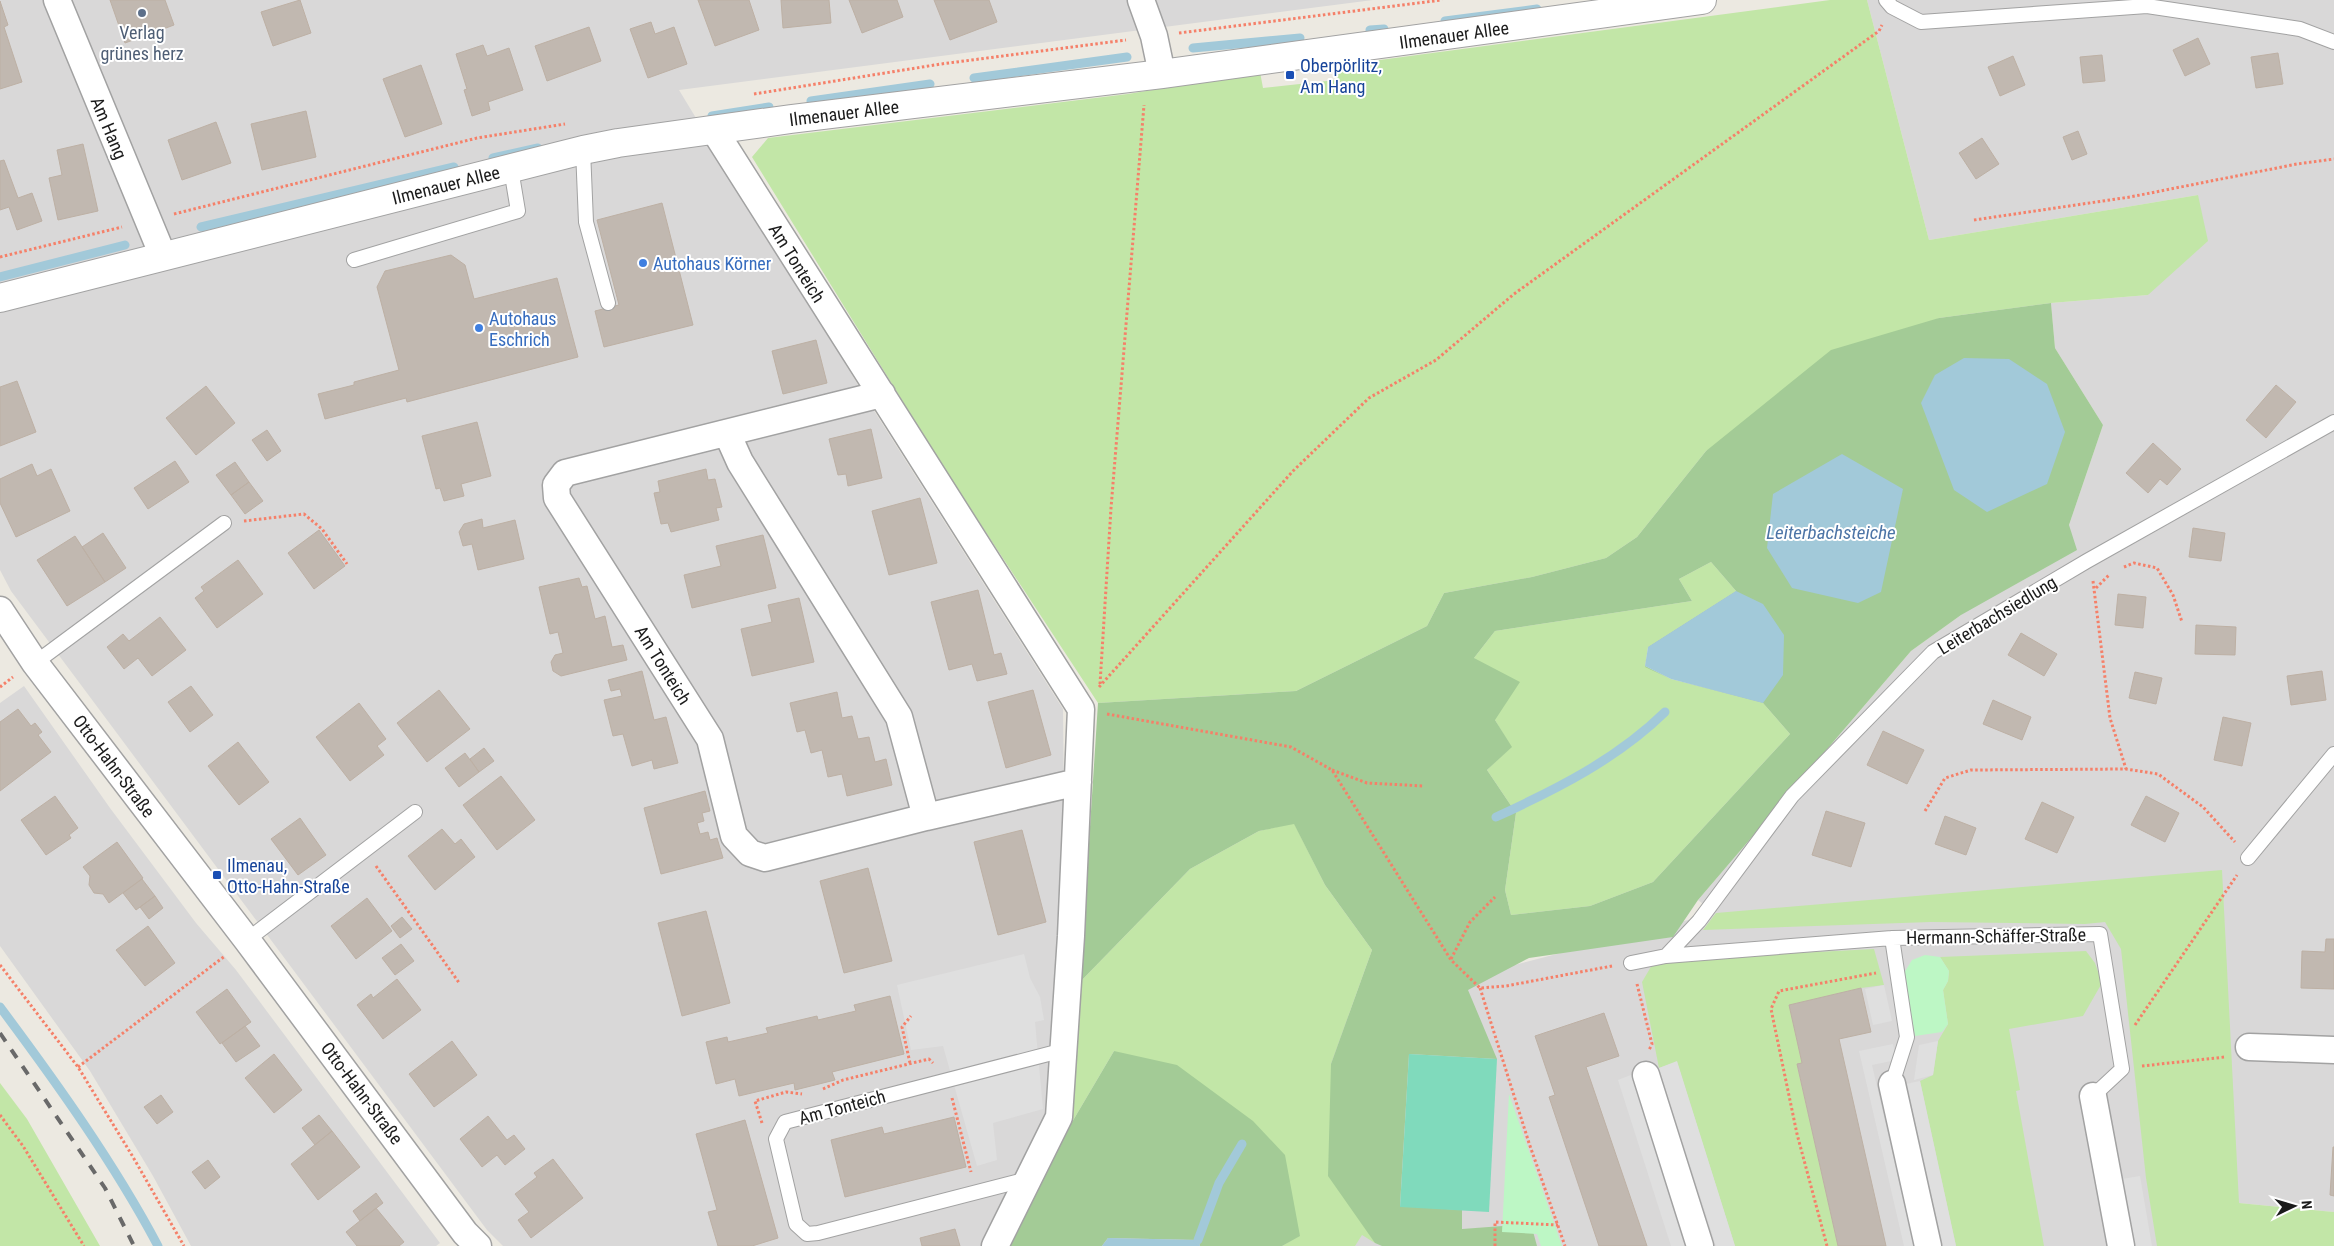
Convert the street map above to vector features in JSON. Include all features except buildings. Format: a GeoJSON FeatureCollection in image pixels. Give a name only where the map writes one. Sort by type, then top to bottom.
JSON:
{"type":"FeatureCollection","features":[{"type":"Feature","properties":{"kind":"street","name":"Am Hang"},"geometry":{"type":"LineString","coordinates":[[57,0],[163,256]]}},
{"type":"Feature","properties":{"kind":"street"},"geometry":{"type":"LineString","coordinates":[[1141,0],[1154,36],[1162,74]]}},
{"type":"Feature","properties":{"kind":"street","name":"Ilmenauer Allee"},"geometry":{"type":"LineString","coordinates":[[0,298],[583,150],[618,143],[1162,74],[1702,0]]}},
{"type":"Feature","properties":{"kind":"street","name":"Am Tonteich"},"geometry":{"type":"LineString","coordinates":[[714,130],[809,283],[882,394],[1081,709]]}},
{"type":"Feature","properties":{"kind":"street","name":"Am Tonteich"},"geometry":{"type":"LineString","coordinates":[[882,394],[565,473],[556,484],[557,498],[710,738],[734,836],[750,852],[765,858],[926,817],[1078,782]]}},
{"type":"Feature","properties":{"kind":"street"},"geometry":{"type":"LineString","coordinates":[[726,433],[740,462],[899,717],[926,817]]}},
{"type":"Feature","properties":{"kind":"street","name":"Otto-Hahn-Straße"},"geometry":{"type":"LineString","coordinates":[[0,610],[36,663],[248,940],[466,1233],[478,1246]]}},
{"type":"Feature","properties":{"kind":"street"},"geometry":{"type":"LineString","coordinates":[[995,1246],[1059,1117],[1081,709]]}},
{"type":"Feature","properties":{"kind":"street"},"geometry":{"type":"LineString","coordinates":[[2250,1047],[2334,1050]]}},
{"type":"Feature","properties":{"kind":"street"},"geometry":{"type":"LineString","coordinates":[[1646,1075],[1700,1246]]}},
{"type":"Feature","properties":{"kind":"street"},"geometry":{"type":"LineString","coordinates":[[1892,1084],[1928,1246]]}},
{"type":"Feature","properties":{"kind":"street"},"geometry":{"type":"LineString","coordinates":[[2093,1096],[2121,1246]]}},
{"type":"Feature","properties":{"kind":"lane"},"geometry":{"type":"LineString","coordinates":[[1889,4],[1921,22],[2147,6],[2300,29],[2334,42]]}},
{"type":"Feature","properties":{"kind":"lane"},"geometry":{"type":"LineString","coordinates":[[583,150],[586,222],[608,303]]}},
{"type":"Feature","properties":{"kind":"lane"},"geometry":{"type":"LineString","coordinates":[[354,260],[518,211],[511,169]]}},
{"type":"Feature","properties":{"kind":"lane","name":"Leiterbachsiedlung"},"geometry":{"type":"LineString","coordinates":[[1666,956],[1699,921],[1792,796],[1932,652],[2087,561],[2334,422]]}},
{"type":"Feature","properties":{"kind":"lane"},"geometry":{"type":"LineString","coordinates":[[36,663],[224,523]]}},
{"type":"Feature","properties":{"kind":"lane"},"geometry":{"type":"LineString","coordinates":[[2248,858],[2334,754]]}},
{"type":"Feature","properties":{"kind":"lane"},"geometry":{"type":"LineString","coordinates":[[248,940],[364,849],[415,812]]}},
{"type":"Feature","properties":{"kind":"lane","name":"Hermann-Schäffer-Straße"},"geometry":{"type":"LineString","coordinates":[[1892,1084],[1907,1037],[1892,938],[2100,934],[2122,1069]]}},
{"type":"Feature","properties":{"kind":"lane"},"geometry":{"type":"LineString","coordinates":[[1631,963],[1666,956],[1892,938]]}},
{"type":"Feature","properties":{"kind":"lane","name":"Am Tonteich"},"geometry":{"type":"LineString","coordinates":[[1028,1178],[818,1233],[807,1234],[796,1224],[776,1138],[785,1122],[1064,1050]]}},
{"type":"Feature","properties":{"kind":"lane"},"geometry":{"type":"LineString","coordinates":[[2093,1096],[2122,1069]]}},
{"type":"Feature","properties":{"kind":"path"},"geometry":{"type":"LineString","coordinates":[[1424,786],[1367,783],[1332,770],[1291,747],[1081,709],[1293,471],[1369,398],[1436,360],[1514,294],[1879,32],[1889,4]]}},
{"type":"Feature","properties":{"kind":"path"},"geometry":{"type":"LineString","coordinates":[[1100,686],[1111,508],[1143,106],[1162,74]]}},
{"type":"Feature","properties":{"kind":"path"},"geometry":{"type":"LineString","coordinates":[[1974,220],[2130,197],[2297,164],[2334,159]]}},
{"type":"Feature","properties":{"kind":"path"},"geometry":{"type":"LineString","coordinates":[[258,520],[304,514],[322,529],[347,564]]}},
{"type":"Feature","properties":{"kind":"path"},"geometry":{"type":"LineString","coordinates":[[2087,561],[2096,588],[2110,718],[2126,769]]}},
{"type":"Feature","properties":{"kind":"path"},"geometry":{"type":"LineString","coordinates":[[2120,568],[2134,563],[2157,568],[2173,595],[2182,622]]}},
{"type":"Feature","properties":{"kind":"path"},"geometry":{"type":"LineString","coordinates":[[2096,588],[2113,570]]}},
{"type":"Feature","properties":{"kind":"path"},"geometry":{"type":"LineString","coordinates":[[1925,811],[1945,778],[1971,770],[2126,769],[2158,774],[2203,806],[2248,858],[2120,1049]]}},
{"type":"Feature","properties":{"kind":"path"},"geometry":{"type":"LineString","coordinates":[[1332,770],[1451,960],[1480,988],[1528,1143],[1565,1246]]}},
{"type":"Feature","properties":{"kind":"path"},"geometry":{"type":"LineString","coordinates":[[364,849],[460,984]]}},
{"type":"Feature","properties":{"kind":"path"},"geometry":{"type":"LineString","coordinates":[[1451,960],[1470,922],[1495,897]]}},
{"type":"Feature","properties":{"kind":"path"},"geometry":{"type":"LineString","coordinates":[[78,1067],[248,940]]}},
{"type":"Feature","properties":{"kind":"path"},"geometry":{"type":"LineString","coordinates":[[1480,988],[1506,986],[1631,963],[1652,1044],[1644,1065],[1646,1075]]}},
{"type":"Feature","properties":{"kind":"path"},"geometry":{"type":"LineString","coordinates":[[0,965],[78,1067],[184,1246]]}},
{"type":"Feature","properties":{"kind":"path"},"geometry":{"type":"LineString","coordinates":[[1827,1246],[1797,1134],[1771,1009],[1779,991],[1897,969]]}},
{"type":"Feature","properties":{"kind":"path"},"geometry":{"type":"LineString","coordinates":[[910,1064],[902,1027],[911,1016]]}},
{"type":"Feature","properties":{"kind":"path"},"geometry":{"type":"LineString","coordinates":[[2122,1069],[2239,1055],[2250,1047]]}},
{"type":"Feature","properties":{"kind":"path"},"geometry":{"type":"LineString","coordinates":[[0,1115],[23,1146],[84,1246]]}},
{"type":"Feature","properties":{"kind":"path"},"geometry":{"type":"LineString","coordinates":[[1495,1246],[1495,1222],[1558,1226]]}},
{"type":"Feature","properties":{"kind":"shaded area"},"geometry":{"type":"Polygon","coordinates":[[[0,0],[1373,0],[679,90],[866,398],[1063,709],[1064,798],[1052,1107],[985,1246],[503,1246],[487,1230],[11,591],[0,570],[0,0]]]}},
{"type":"Feature","properties":{"kind":"shaded area"},"geometry":{"type":"Polygon","coordinates":[[[1867,0],[2334,0],[2334,1212],[2239,1203],[2229,1246],[1039,1246],[1364,1004],[1715,913],[1698,900],[1911,651],[1961,615],[2069,525],[2103,425],[2055,348],[2051,303],[2148,295],[2198,195],[1929,240],[1867,0]]]}},
{"type":"Feature","properties":{"kind":"shaded area"},"geometry":{"type":"Polygon","coordinates":[[[24,686],[110,808],[196,923],[236,970],[440,1243],[436,1246],[191,1246],[153,1176],[90,1071],[0,946],[0,703],[24,686]]]}},
{"type":"Feature","properties":{"kind":"shaded area"},"geometry":{"type":"Polygon","coordinates":[[[1024,954],[1030,978],[1040,997],[1044,1020],[1035,1022],[1043,1109],[993,1123],[997,1160],[977,1166],[943,1046],[911,1050],[897,985],[1024,954]]]}},
{"type":"Feature","properties":{"kind":"shaded area"},"geometry":{"type":"Polygon","coordinates":[[[1884,985],[1892,1021],[1873,1025],[1865,989],[1884,985]]]}},
{"type":"Feature","properties":{"kind":"shaded area"},"geometry":{"type":"Polygon","coordinates":[[[1938,1041],[1933,1075],[1914,1080],[1919,1045],[1938,1041]]]}},
{"type":"Feature","properties":{"kind":"shaded area"},"geometry":{"type":"Polygon","coordinates":[[[1893,1044],[1896,1060],[1872,1065],[1914,1246],[1904,1246],[1859,1051],[1893,1044]]]}},
{"type":"Feature","properties":{"kind":"shaded area"},"geometry":{"type":"Polygon","coordinates":[[[1677,1061],[1735,1246],[1716,1246],[1659,1068],[1677,1061]]]}},
{"type":"Feature","properties":{"kind":"shaded area"},"geometry":{"type":"Polygon","coordinates":[[[1636,1073],[1692,1246],[1671,1246],[1618,1080],[1636,1073]]]}},
{"type":"Feature","properties":{"kind":"shaded area"},"geometry":{"type":"Polygon","coordinates":[[[1920,1081],[1956,1246],[1937,1246],[1901,1085],[1920,1081]]]}},
{"type":"Feature","properties":{"kind":"shaded area"},"geometry":{"type":"Polygon","coordinates":[[[2140,1176],[2152,1246],[2134,1246],[2122,1179],[2140,1176]]]}},
{"type":"Feature","properties":{"kind":"green space"},"geometry":{"type":"Polygon","coordinates":[[[1830,0],[1867,0],[1929,240],[2198,195],[2208,241],[2148,295],[2051,303],[1939,318],[1706,451],[1637,537],[1606,558],[1532,577],[1444,593],[1427,626],[1296,691],[1098,703],[945,470],[752,157],[768,138],[1128,94],[1260,72],[1263,88],[1336,80],[1335,66],[1830,0]]]}},
{"type":"Feature","properties":{"kind":"green space"},"geometry":{"type":"Polygon","coordinates":[[[2051,303],[2055,348],[2103,425],[2069,525],[2077,550],[1961,615],[1911,651],[1698,900],[1673,937],[1529,958],[1468,990],[1497,1059],[1409,1054],[1400,1206],[1462,1210],[1462,1229],[1531,1224],[1537,1246],[1382,1246],[1375,1243],[1328,1176],[1331,1064],[1372,950],[1325,885],[1294,824],[1259,831],[1190,869],[1080,982],[1098,703],[1296,691],[1427,626],[1444,593],[1532,577],[1606,558],[1637,537],[1706,451],[1831,350],[1939,318],[2051,303]],[[1711,562],[1679,579],[1692,601],[1495,631],[1474,658],[1520,682],[1495,720],[1512,747],[1487,770],[1516,813],[1505,890],[1511,915],[1590,906],[1653,882],[1790,734],[1763,703],[1671,679],[1763,702],[1648,647],[1736,591],[1711,562]]]}},
{"type":"Feature","properties":{"kind":"green space"},"geometry":{"type":"Polygon","coordinates":[[[1711,562],[1736,591],[1648,647],[1645,666],[1671,679],[1763,703],[1790,734],[1653,882],[1590,906],[1511,915],[1505,890],[1516,813],[1487,770],[1511,747],[1495,720],[1474,658],[1495,631],[1692,601],[1679,579],[1711,562]]]}},
{"type":"Feature","properties":{"kind":"green space"},"geometry":{"type":"Polygon","coordinates":[[[1294,823],[1325,885],[1372,950],[1331,1064],[1375,1243],[1362,1235],[1355,1246],[1282,1246],[1300,1235],[1114,1051],[1068,1129],[1080,982],[1190,869],[1259,831],[1294,823]]]}},
{"type":"Feature","properties":{"kind":"green space"},"geometry":{"type":"Polygon","coordinates":[[[2222,870],[2239,1203],[2334,1212],[2334,1246],[2157,1246],[2146,1178],[2121,949],[2105,922],[2085,924],[1931,922],[1703,930],[1716,913],[2222,870]]]}},
{"type":"Feature","properties":{"kind":"green space"},"geometry":{"type":"Polygon","coordinates":[[[1874,949],[1884,985],[1861,988],[1789,1005],[1802,1063],[1797,1065],[1838,1246],[1735,1246],[1677,1062],[1659,1068],[1642,982],[1652,965],[1701,958],[1874,949]]]}},
{"type":"Feature","properties":{"kind":"green space"},"geometry":{"type":"Polygon","coordinates":[[[2086,951],[2095,963],[2102,983],[2083,1016],[2009,1029],[2020,1090],[2016,1091],[2044,1246],[1956,1246],[1920,1081],[1933,1075],[1938,1041],[1948,1024],[1943,990],[1948,981],[1949,971],[1940,957],[2086,951]]]}},
{"type":"Feature","properties":{"kind":"green space"},"geometry":{"type":"Polygon","coordinates":[[[1925,955],[1940,957],[1949,971],[1948,981],[1943,990],[1948,1024],[1942,1032],[1915,1036],[1904,973],[1912,960],[1925,955]]]}},
{"type":"Feature","properties":{"kind":"green space"},"geometry":{"type":"Polygon","coordinates":[[[1114,1051],[1177,1065],[1253,1121],[1285,1155],[1300,1236],[1282,1246],[1200,1246],[1198,1240],[1108,1238],[1102,1246],[1006,1246],[1068,1129],[1114,1051]]]}},
{"type":"Feature","properties":{"kind":"green space"},"geometry":{"type":"Polygon","coordinates":[[[1409,1054],[1497,1059],[1489,1212],[1400,1207],[1409,1054]]]}},
{"type":"Feature","properties":{"kind":"green space"},"geometry":{"type":"Polygon","coordinates":[[[0,1083],[27,1119],[100,1246],[0,1246],[0,1083]]]}},
{"type":"Feature","properties":{"kind":"green space"},"geometry":{"type":"Polygon","coordinates":[[[1509,1094],[1562,1246],[1541,1246],[1537,1234],[1502,1232],[1509,1094]]]}},
{"type":"Feature","properties":{"kind":"water"},"geometry":{"type":"Polygon","coordinates":[[[1964,358],[2009,359],[2047,384],[2065,432],[2047,484],[1987,512],[1954,490],[1921,403],[1935,375],[1964,358]]]}},
{"type":"Feature","properties":{"kind":"water","name":"Leiterbachsteiche"},"geometry":{"type":"Polygon","coordinates":[[[1842,454],[1903,489],[1881,592],[1858,603],[1792,588],[1767,548],[1773,494],[1842,454]]]}},
{"type":"Feature","properties":{"kind":"water"},"geometry":{"type":"Polygon","coordinates":[[[1736,591],[1763,604],[1784,635],[1783,675],[1763,703],[1671,679],[1645,666],[1648,647],[1736,591]]]}},
{"type":"Feature","properties":{"kind":"water"},"geometry":{"type":"Polygon","coordinates":[[[1108,1238],[1198,1240],[1200,1246],[1102,1246],[1108,1238]]]}},
{"type":"Feature","properties":{"kind":"waterway"},"geometry":{"type":"LineString","coordinates":[[1445,21],[1537,9]]}},
{"type":"Feature","properties":{"kind":"waterway"},"geometry":{"type":"LineString","coordinates":[[1370,30],[1384,29]]}},
{"type":"Feature","properties":{"kind":"waterway"},"geometry":{"type":"LineString","coordinates":[[1193,48],[1300,38]]}},
{"type":"Feature","properties":{"kind":"waterway"},"geometry":{"type":"LineString","coordinates":[[974,78],[1127,57]]}},
{"type":"Feature","properties":{"kind":"waterway"},"geometry":{"type":"LineString","coordinates":[[811,101],[930,84]]}},
{"type":"Feature","properties":{"kind":"waterway"},"geometry":{"type":"LineString","coordinates":[[712,116],[769,107]]}},
{"type":"Feature","properties":{"kind":"waterway"},"geometry":{"type":"LineString","coordinates":[[493,158],[538,148]]}},
{"type":"Feature","properties":{"kind":"waterway"},"geometry":{"type":"LineString","coordinates":[[201,227],[454,167]]}},
{"type":"Feature","properties":{"kind":"waterway"},"geometry":{"type":"LineString","coordinates":[[0,277],[125,245]]}},
{"type":"Feature","properties":{"kind":"waterway"},"geometry":{"type":"LineString","coordinates":[[1496,817],[1585,772],[1627,744],[1665,712]]}},
{"type":"Feature","properties":{"kind":"waterway"},"geometry":{"type":"LineString","coordinates":[[0,1007],[84,1124],[123,1184],[158,1246]]}},
{"type":"Feature","properties":{"kind":"waterway"},"geometry":{"type":"LineString","coordinates":[[1198,1240],[1219,1183],[1242,1144]]}},
{"type":"Feature","properties":{"kind":"railway"},"geometry":{"type":"LineString","coordinates":[[0,1033],[105,1188],[134,1246]]}},
{"type":"Feature","properties":{"kind":"place","name":"Verlag grünes herz"},"geometry":{"type":"Point","coordinates":[142,13]}},
{"type":"Feature","properties":{"kind":"place","name":"Oberpörlitz, Am Hang"},"geometry":{"type":"Point","coordinates":[1290,75]}},
{"type":"Feature","properties":{"kind":"place","name":"Autohaus Körner"},"geometry":{"type":"Point","coordinates":[643,263]}},
{"type":"Feature","properties":{"kind":"place","name":"Autohaus Eschrich"},"geometry":{"type":"Point","coordinates":[479,328]}},
{"type":"Feature","properties":{"kind":"place","name":"Ilmenau, Otto-Hahn-Straße"},"geometry":{"type":"Point","coordinates":[217,875]}}]}
